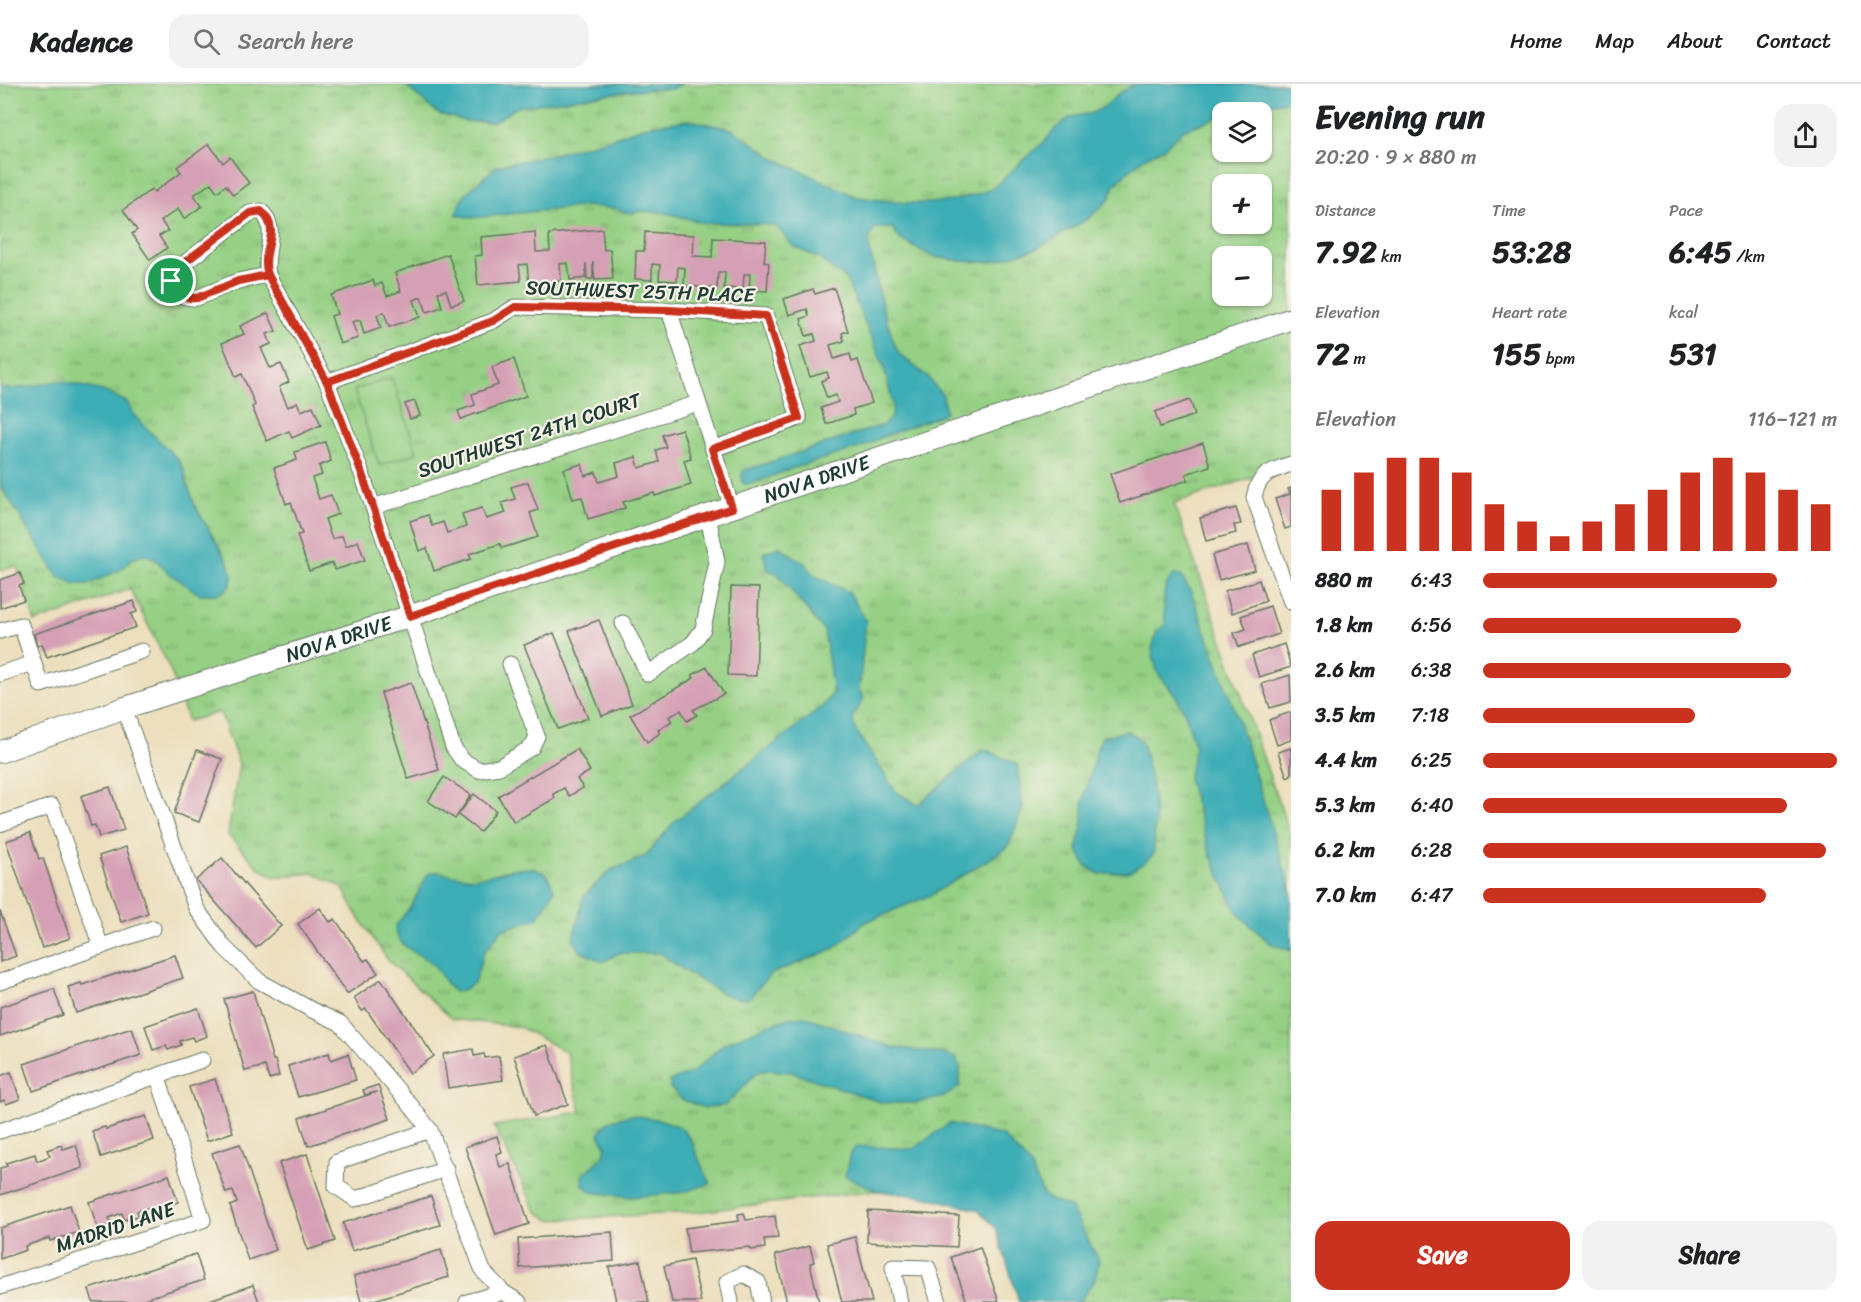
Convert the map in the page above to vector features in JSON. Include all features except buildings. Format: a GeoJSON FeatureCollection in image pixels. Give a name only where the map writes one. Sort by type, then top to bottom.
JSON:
{"type":"FeatureCollection","features":[{"type":"Feature","properties":{"kind":"street"},"geometry":{"type":"LineString","coordinates":[[268,275],[246,279],[197,298],[177,293],[171,281],[172,274],[177,268],[250,213],[261,211],[267,217],[272,235],[266,264],[268,275],[327,382],[373,507],[453,747],[462,760],[480,770],[499,767],[532,747],[537,736],[510,664]]}},
{"type":"Feature","properties":{"kind":"street","name":"SOUTHWEST 25TH PLACE"},"geometry":{"type":"LineString","coordinates":[[327,382],[493,321],[515,307],[669,310],[766,316],[799,418],[712,449]]}},
{"type":"Feature","properties":{"kind":"street"},"geometry":{"type":"LineString","coordinates":[[669,310],[732,508]]}},
{"type":"Feature","properties":{"kind":"street","name":"NOVA DRIVE"},"geometry":{"type":"LineString","coordinates":[[0,752],[124,708],[410,616],[1291,319]]}},
{"type":"Feature","properties":{"kind":"street","name":"SOUTHWEST 24TH COURT"},"geometry":{"type":"LineString","coordinates":[[373,507],[698,403]]}},
{"type":"Feature","properties":{"kind":"street"},"geometry":{"type":"LineString","coordinates":[[1291,464],[1271,471],[1257,484],[1254,497],[1291,602]]}},
{"type":"Feature","properties":{"kind":"street"},"geometry":{"type":"LineString","coordinates":[[623,623],[648,674],[693,643],[703,629],[717,562],[708,516]]}},
{"type":"Feature","properties":{"kind":"street"},"geometry":{"type":"LineString","coordinates":[[0,631],[21,625],[41,685],[142,651]]}},
{"type":"Feature","properties":{"kind":"street"},"geometry":{"type":"LineString","coordinates":[[0,674],[34,663]]}},
{"type":"Feature","properties":{"kind":"street"},"geometry":{"type":"LineString","coordinates":[[124,708],[196,908],[224,947],[259,981],[340,1023],[430,1130],[483,1271],[503,1292],[519,1302]]}},
{"type":"Feature","properties":{"kind":"street"},"geometry":{"type":"LineString","coordinates":[[0,824],[51,806],[101,947]]}},
{"type":"Feature","properties":{"kind":"street"},"geometry":{"type":"LineString","coordinates":[[0,982],[153,928]]}},
{"type":"Feature","properties":{"kind":"street"},"geometry":{"type":"LineString","coordinates":[[0,1131],[202,1060]]}},
{"type":"Feature","properties":{"kind":"street","name":"MADRID LANE"},"geometry":{"type":"LineString","coordinates":[[0,1287],[203,1220],[158,1077]]}},
{"type":"Feature","properties":{"kind":"street"},"geometry":{"type":"LineString","coordinates":[[430,1130],[337,1162],[336,1186],[355,1199],[446,1169]]}},
{"type":"Feature","properties":{"kind":"street"},"geometry":{"type":"LineString","coordinates":[[900,1302],[893,1267],[928,1268],[939,1302]]}},
{"type":"Feature","properties":{"kind":"street"},"geometry":{"type":"LineString","coordinates":[[731,1302],[727,1282],[743,1274],[758,1282],[762,1302]]}},
{"type":"Feature","properties":{"kind":"street"},"geometry":{"type":"LineString","coordinates":[[467,1302],[503,1292]]}},
{"type":"Feature","properties":{"kind":"green space"},"geometry":{"type":"Polygon","coordinates":[[[0,84],[1291,84],[1291,465],[1174,503],[1291,837],[1291,1302],[1049,1302],[989,1175],[965,1193],[869,1191],[698,1212],[550,1220],[536,1211],[494,1126],[581,1112],[566,1052],[520,1027],[452,1019],[387,959],[358,916],[342,887],[314,873],[275,877],[259,868],[228,835],[239,764],[220,712],[188,721],[170,669],[130,589],[35,622],[17,566],[0,571],[0,84]]]}},
{"type":"Feature","properties":{"kind":"green space"},"geometry":{"type":"Polygon","coordinates":[[[392,378],[417,453],[379,465],[354,390],[392,378]]]}},
{"type":"Feature","properties":{"kind":"water"},"geometry":{"type":"Polygon","coordinates":[[[404,84],[682,84],[672,89],[635,90],[518,107],[493,122],[465,121],[438,114],[404,84]]]}},
{"type":"Feature","properties":{"kind":"water"},"geometry":{"type":"Polygon","coordinates":[[[1135,84],[1291,84],[1291,100],[1272,103],[1212,102],[1212,120],[1183,130],[1164,148],[1144,158],[1125,174],[1115,185],[1109,200],[1088,219],[1038,248],[991,262],[961,261],[934,257],[900,239],[893,228],[875,228],[868,241],[882,306],[893,340],[899,354],[928,377],[943,396],[946,413],[865,446],[751,484],[742,482],[742,473],[746,470],[883,425],[892,417],[893,405],[884,367],[846,279],[818,258],[793,246],[776,226],[703,223],[667,213],[644,211],[631,213],[618,209],[587,206],[471,218],[456,214],[465,194],[497,166],[603,141],[646,126],[688,120],[732,129],[774,158],[856,197],[906,203],[951,201],[993,188],[1056,128],[1071,117],[1092,113],[1104,107],[1121,92],[1135,84]]]}},
{"type":"Feature","properties":{"kind":"water"},"geometry":{"type":"Polygon","coordinates":[[[60,381],[103,391],[127,402],[134,415],[179,461],[185,472],[195,506],[228,562],[232,576],[231,584],[226,590],[218,594],[199,594],[169,573],[154,558],[144,554],[133,558],[123,568],[90,584],[76,584],[58,577],[0,485],[0,388],[23,388],[60,381]]]}},
{"type":"Feature","properties":{"kind":"water"},"geometry":{"type":"Polygon","coordinates":[[[779,547],[806,564],[813,575],[849,592],[866,621],[859,690],[864,698],[852,719],[856,731],[896,792],[918,805],[984,749],[1017,764],[1023,807],[1008,847],[933,894],[866,922],[833,949],[771,974],[749,998],[741,999],[725,995],[659,953],[619,953],[603,962],[580,951],[573,939],[584,896],[611,870],[645,857],[674,822],[822,707],[833,693],[824,631],[778,574],[768,570],[763,553],[779,547]]]}},
{"type":"Feature","properties":{"kind":"water"},"geometry":{"type":"Polygon","coordinates":[[[1174,575],[1181,576],[1191,592],[1238,719],[1291,890],[1291,951],[1270,943],[1237,913],[1209,851],[1188,778],[1195,748],[1185,713],[1175,695],[1157,672],[1152,649],[1157,632],[1165,625],[1166,586],[1174,575]]]}},
{"type":"Feature","properties":{"kind":"water"},"geometry":{"type":"Polygon","coordinates":[[[1127,731],[1138,737],[1143,746],[1152,786],[1155,819],[1154,854],[1131,871],[1099,874],[1086,866],[1077,850],[1083,821],[1083,801],[1098,745],[1103,737],[1127,731]]]}},
{"type":"Feature","properties":{"kind":"water"},"geometry":{"type":"Polygon","coordinates":[[[533,868],[547,876],[554,891],[538,918],[502,930],[484,952],[474,983],[463,990],[454,992],[433,965],[408,949],[400,940],[395,927],[411,906],[428,874],[435,872],[472,878],[513,869],[533,868]]]}},
{"type":"Feature","properties":{"kind":"water"},"geometry":{"type":"Polygon","coordinates":[[[804,1016],[892,1047],[956,1058],[960,1069],[960,1086],[944,1097],[916,1103],[884,1103],[791,1072],[769,1070],[757,1072],[726,1105],[705,1108],[683,1100],[670,1088],[670,1081],[693,1072],[725,1043],[789,1018],[804,1016]]]}},
{"type":"Feature","properties":{"kind":"water"},"geometry":{"type":"Polygon","coordinates":[[[632,1115],[670,1123],[683,1131],[688,1136],[711,1183],[685,1192],[632,1197],[591,1192],[583,1185],[582,1176],[604,1156],[606,1146],[599,1135],[601,1130],[612,1120],[632,1115]]]}},
{"type":"Feature","properties":{"kind":"water"},"geometry":{"type":"Polygon","coordinates":[[[950,1123],[1003,1136],[1030,1165],[1043,1194],[1050,1200],[1070,1207],[1099,1260],[1095,1279],[1080,1302],[1019,1302],[996,1228],[978,1210],[927,1197],[878,1191],[845,1176],[850,1154],[857,1146],[913,1149],[950,1123]]]}},
{"type":"Feature","properties":{"kind":"route"},"geometry":{"type":"LineString","coordinates":[[171,281],[172,274],[177,268],[250,213],[261,211],[267,217],[272,235],[267,253],[268,275],[297,328],[327,382],[493,321],[515,307],[669,310],[766,316],[799,418],[712,449],[732,508],[410,616],[362,474],[327,382],[268,275],[238,281],[197,298],[183,297],[173,288],[171,281]]}}]}
